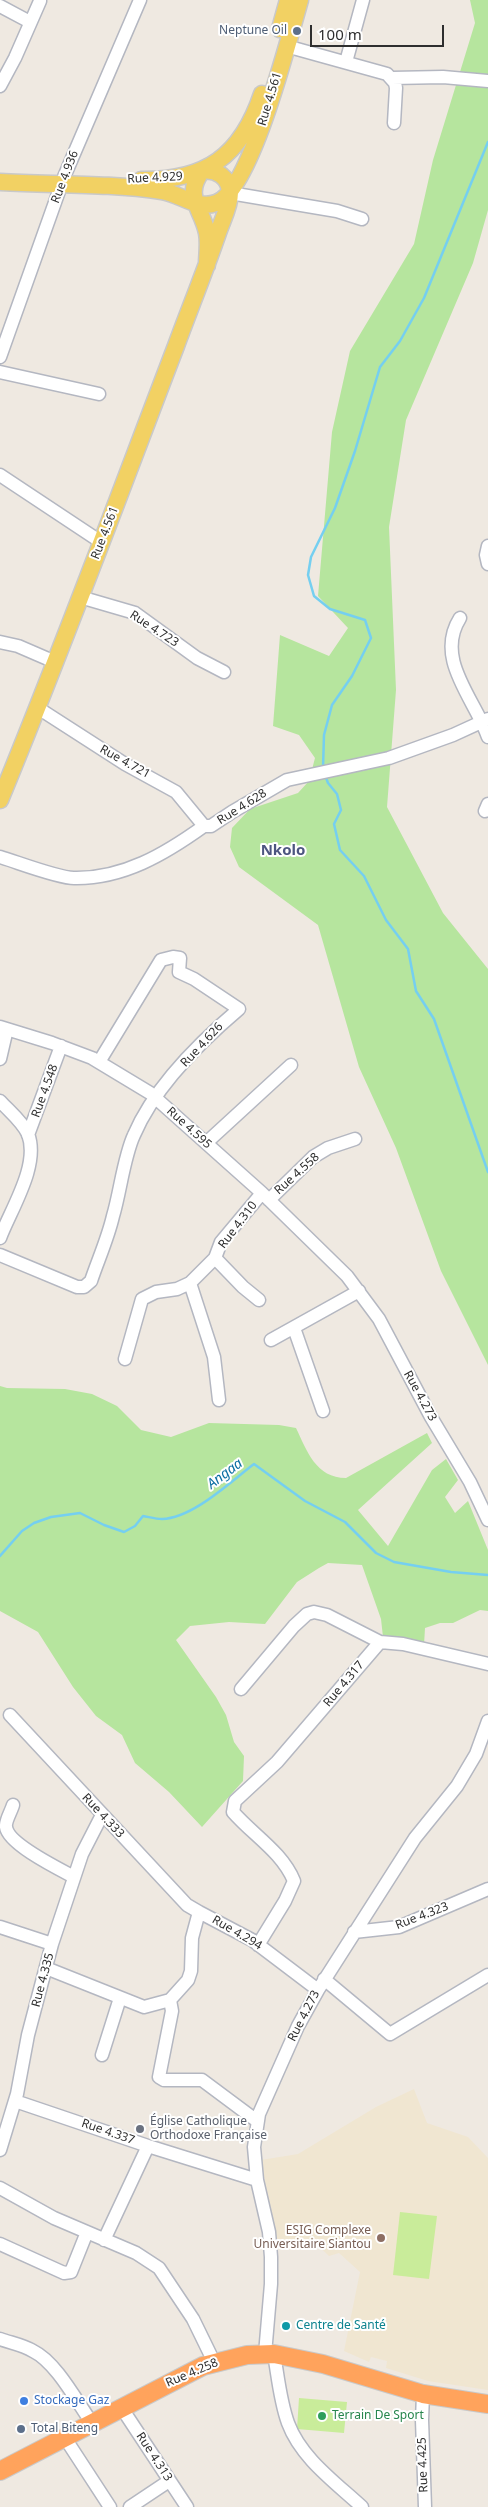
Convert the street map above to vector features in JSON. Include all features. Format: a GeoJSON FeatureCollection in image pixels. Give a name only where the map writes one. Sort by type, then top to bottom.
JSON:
{"type":"FeatureCollection","features":[{"type":"Feature","properties":{"kind":"highway","name":"Rue 4.258"},"geometry":{"type":"LineString","coordinates":[[0,2472],[121,2408],[214,2362],[270,2354],[338,2367],[423,2394],[488,2404]]}},
{"type":"Feature","properties":{"kind":"main road","name":"Rue 4.929"},"geometry":{"type":"LineString","coordinates":[[0,182],[158,180],[179,178],[202,171],[224,156],[235,144],[253,116],[270,68],[288,0]]}},
{"type":"Feature","properties":{"kind":"main road","name":"Rue 4.561"},"geometry":{"type":"LineString","coordinates":[[0,800],[38,708],[207,265],[230,193],[243,170],[260,131],[300,0]]}},
{"type":"Feature","properties":{"kind":"main road"},"geometry":{"type":"LineString","coordinates":[[202,204],[194,187],[202,171],[211,170],[224,176],[228,182],[230,193]]}},
{"type":"Feature","properties":{"kind":"main road","name":"Rue 4.929"},"geometry":{"type":"LineString","coordinates":[[0,172],[62,181],[158,191],[202,204]]}},
{"type":"Feature","properties":{"kind":"main road","name":"Rue 4.561"},"geometry":{"type":"LineString","coordinates":[[207,265],[207,234],[202,204],[223,200],[230,193]]}},
{"type":"Feature","properties":{"kind":"street","name":"Rue 4.936"},"geometry":{"type":"LineString","coordinates":[[0,357],[62,181],[140,0]]}},
{"type":"Feature","properties":{"kind":"street"},"geometry":{"type":"LineString","coordinates":[[346,62],[363,0]]}},
{"type":"Feature","properties":{"kind":"street"},"geometry":{"type":"LineString","coordinates":[[0,86],[15,58],[40,1]]}},
{"type":"Feature","properties":{"kind":"street"},"geometry":{"type":"LineString","coordinates":[[0,6],[30,22]]}},
{"type":"Feature","properties":{"kind":"street"},"geometry":{"type":"LineString","coordinates":[[286,46],[378,71],[392,78],[443,77],[488,81]]}},
{"type":"Feature","properties":{"kind":"street"},"geometry":{"type":"LineString","coordinates":[[392,78],[396,88],[394,122]]}},
{"type":"Feature","properties":{"kind":"street"},"geometry":{"type":"LineString","coordinates":[[230,193],[337,211],[362,219]]}},
{"type":"Feature","properties":{"kind":"street"},"geometry":{"type":"LineString","coordinates":[[0,372],[99,394]]}},
{"type":"Feature","properties":{"kind":"street"},"geometry":{"type":"LineString","coordinates":[[0,475],[101,542]]}},
{"type":"Feature","properties":{"kind":"street"},"geometry":{"type":"LineString","coordinates":[[488,546],[486,555],[488,564]]}},
{"type":"Feature","properties":{"kind":"street","name":"Rue 4.723"},"geometry":{"type":"LineString","coordinates":[[80,597],[135,613],[197,658],[224,672]]}},
{"type":"Feature","properties":{"kind":"street"},"geometry":{"type":"LineString","coordinates":[[460,618],[452,630],[451,655],[465,692],[485,720],[488,737]]}},
{"type":"Feature","properties":{"kind":"street"},"geometry":{"type":"LineString","coordinates":[[0,642],[18,646],[55,662]]}},
{"type":"Feature","properties":{"kind":"street","name":"Rue 4.721"},"geometry":{"type":"LineString","coordinates":[[38,708],[125,764],[176,792],[204,826]]}},
{"type":"Feature","properties":{"kind":"street","name":"Rue 4.628"},"geometry":{"type":"LineString","coordinates":[[0,857],[72,878],[113,874],[156,858],[204,826],[211,826],[287,780],[333,772],[389,758],[453,735],[485,720]]}},
{"type":"Feature","properties":{"kind":"street","name":"Rue 4.626"},"geometry":{"type":"LineString","coordinates":[[0,1256],[77,1287],[84,1287],[91,1281],[113,1219],[133,1136],[155,1097],[206,1039],[239,1010],[202,984],[179,972],[180,958],[173,957],[162,960],[99,1062]]}},
{"type":"Feature","properties":{"kind":"street"},"geometry":{"type":"LineString","coordinates":[[0,1059],[3,1028]]}},
{"type":"Feature","properties":{"kind":"street","name":"Rue 4.595"},"geometry":{"type":"LineString","coordinates":[[3,1028],[61,1046],[99,1062],[155,1097],[265,1197],[347,1276]]}},
{"type":"Feature","properties":{"kind":"street","name":"Rue 4.548"},"geometry":{"type":"LineString","coordinates":[[28,1135],[61,1046]]}},
{"type":"Feature","properties":{"kind":"street"},"geometry":{"type":"LineString","coordinates":[[206,1143],[291,1065]]}},
{"type":"Feature","properties":{"kind":"street"},"geometry":{"type":"LineString","coordinates":[[0,1101],[24,1127],[30,1145],[26,1178],[0,1238]]}},
{"type":"Feature","properties":{"kind":"street","name":"Rue 4.558"},"geometry":{"type":"LineString","coordinates":[[265,1197],[313,1157],[328,1148],[354,1139]]}},
{"type":"Feature","properties":{"kind":"street","name":"Rue 4.310"},"geometry":{"type":"LineString","coordinates":[[125,1358],[142,1299],[156,1292],[177,1289],[190,1283],[215,1258],[221,1242],[265,1197]]}},
{"type":"Feature","properties":{"kind":"street"},"geometry":{"type":"LineString","coordinates":[[215,1258],[242,1287],[259,1300]]}},
{"type":"Feature","properties":{"kind":"street","name":"Rue 4.273"},"geometry":{"type":"LineString","coordinates":[[347,1276],[379,1319],[431,1417],[470,1482],[487,1515]]}},
{"type":"Feature","properties":{"kind":"street"},"geometry":{"type":"LineString","coordinates":[[190,1283],[214,1357],[219,1400]]}},
{"type":"Feature","properties":{"kind":"street"},"geometry":{"type":"LineString","coordinates":[[271,1340],[359,1291]]}},
{"type":"Feature","properties":{"kind":"street"},"geometry":{"type":"LineString","coordinates":[[294,1328],[323,1411]]}},
{"type":"Feature","properties":{"kind":"street"},"geometry":{"type":"LineString","coordinates":[[241,1689],[294,1626],[308,1614],[320,1612],[380,1642],[403,1644],[488,1664]]}},
{"type":"Feature","properties":{"kind":"street","name":"Rue 4.317"},"geometry":{"type":"LineString","coordinates":[[258,1945],[285,1901],[294,1881],[289,1869],[280,1857],[233,1812],[233,1806],[242,1793],[277,1762],[380,1642]]}},
{"type":"Feature","properties":{"kind":"street","name":"Rue 4.333"},"geometry":{"type":"LineString","coordinates":[[10,1716],[187,1905],[199,1912]]}},
{"type":"Feature","properties":{"kind":"street","name":"Rue 4.273"},"geometry":{"type":"LineString","coordinates":[[362,2507],[309,2457],[295,2439],[283,2406],[270,2354],[271,2257],[269,2232],[257,2180],[254,2146],[257,2121],[298,2026],[321,1984],[415,1838],[457,1786],[476,1754],[488,1721]]}},
{"type":"Feature","properties":{"kind":"street"},"geometry":{"type":"LineString","coordinates":[[13,1805],[5,1825],[8,1833],[48,1864],[74,1877]]}},
{"type":"Feature","properties":{"kind":"street","name":"Rue 4.335"},"geometry":{"type":"LineString","coordinates":[[0,2150],[16,2101],[28,2035],[52,1944],[82,1854],[102,1815]]}},
{"type":"Feature","properties":{"kind":"street","name":"Rue 4.323"},"geometry":{"type":"LineString","coordinates":[[354,1932],[399,1927],[488,1889]]}},
{"type":"Feature","properties":{"kind":"street","name":"Rue 4.294"},"geometry":{"type":"LineString","coordinates":[[170,2000],[188,1980],[191,1971],[192,1938],[199,1912],[235,1930],[321,1984],[390,2034],[488,1975]]}},
{"type":"Feature","properties":{"kind":"street"},"geometry":{"type":"LineString","coordinates":[[0,1927],[52,1944]]}},
{"type":"Feature","properties":{"kind":"street"},"geometry":{"type":"LineString","coordinates":[[46,1968],[144,2007],[170,2000],[172,2011],[159,2077],[164,2080],[202,2080],[257,2121]]}},
{"type":"Feature","properties":{"kind":"street"},"geometry":{"type":"LineString","coordinates":[[102,2055],[120,1998]]}},
{"type":"Feature","properties":{"kind":"street","name":"Rue 4.337"},"geometry":{"type":"LineString","coordinates":[[16,2101],[148,2146],[257,2180]]}},
{"type":"Feature","properties":{"kind":"street"},"geometry":{"type":"LineString","coordinates":[[104,2240],[148,2146]]}},
{"type":"Feature","properties":{"kind":"street"},"geometry":{"type":"LineString","coordinates":[[0,2188],[54,2218],[136,2253],[159,2268],[193,2320],[214,2362]]}},
{"type":"Feature","properties":{"kind":"street"},"geometry":{"type":"LineString","coordinates":[[0,2244],[64,2273],[71,2272],[87,2232]]}},
{"type":"Feature","properties":{"kind":"street"},"geometry":{"type":"LineString","coordinates":[[0,2339],[34,2351],[42,2357],[66,2386],[92,2423]]}},
{"type":"Feature","properties":{"kind":"street","name":"Rue 4.425"},"geometry":{"type":"LineString","coordinates":[[423,2394],[425,2507]]}},
{"type":"Feature","properties":{"kind":"street","name":"Rue 4.313"},"geometry":{"type":"LineString","coordinates":[[121,2408],[187,2507]]}},
{"type":"Feature","properties":{"kind":"street"},"geometry":{"type":"LineString","coordinates":[[65,2438],[110,2507]]}},
{"type":"Feature","properties":{"kind":"street"},"geometry":{"type":"LineString","coordinates":[[130,2507],[169,2481]]}},
{"type":"Feature","properties":{"kind":"shaded area","name":"ESIG Complexe Universitaire Siantou"},"geometry":{"type":"Polygon","coordinates":[[[414,2089],[427,2123],[468,2137],[488,2158],[488,2390],[428,2381],[386,2368],[387,2361],[371,2357],[369,2362],[344,2351],[360,2272],[339,2253],[329,2256],[313,2241],[275,2248],[275,2235],[261,2160],[298,2154],[376,2107],[414,2089]]]}},
{"type":"Feature","properties":{"kind":"green space"},"geometry":{"type":"Polygon","coordinates":[[[470,0],[488,0],[488,210],[473,263],[406,420],[389,527],[396,690],[387,807],[443,913],[488,969],[488,1365],[441,1271],[396,1148],[359,1067],[318,925],[239,867],[230,847],[232,828],[250,809],[298,793],[309,781],[315,758],[299,735],[273,726],[280,635],[329,656],[348,628],[318,596],[332,432],[350,351],[414,244],[433,160],[475,23],[470,0]]]}},
{"type":"Feature","properties":{"kind":"green space"},"geometry":{"type":"Polygon","coordinates":[[[0,1386],[7,1388],[65,1389],[92,1394],[117,1406],[141,1430],[171,1437],[209,1423],[279,1425],[296,1428],[314,1462],[327,1473],[336,1477],[346,1478],[427,1433],[432,1443],[358,1510],[388,1546],[432,1470],[446,1459],[458,1480],[445,1497],[455,1513],[468,1501],[488,1550],[488,1611],[480,1610],[453,1623],[440,1623],[425,1628],[424,1645],[383,1637],[381,1619],[362,1565],[328,1563],[297,1582],[265,1624],[229,1622],[190,1626],[176,1640],[216,1697],[226,1715],[234,1742],[244,1756],[243,1781],[202,1827],[169,1792],[135,1763],[122,1735],[96,1716],[73,1687],[38,1632],[0,1611],[0,1386]]]}},
{"type":"Feature","properties":{"kind":"green space"},"geometry":{"type":"Polygon","coordinates":[[[400,2212],[437,2216],[429,2279],[393,2275],[400,2212]]]}},
{"type":"Feature","properties":{"kind":"green space","name":"Terrain De Sport"},"geometry":{"type":"Polygon","coordinates":[[[299,2398],[347,2402],[344,2433],[297,2429],[299,2398]]]}},
{"type":"Feature","properties":{"kind":"waterway"},"geometry":{"type":"LineString","coordinates":[[323,768],[324,735],[332,705],[352,676],[371,638],[365,620],[330,609],[314,596],[308,575],[311,557],[335,508],[355,451],[380,367],[400,341],[424,298],[488,142]]}},
{"type":"Feature","properties":{"kind":"waterway"},"geometry":{"type":"LineString","coordinates":[[325,775],[328,783],[337,794],[341,810],[334,824],[340,850],[364,876],[386,920],[408,949],[416,991],[434,1019],[488,1172]]}},
{"type":"Feature","properties":{"kind":"waterway","name":"Angaa"},"geometry":{"type":"LineString","coordinates":[[0,1556],[22,1531],[34,1523],[51,1517],[80,1513],[104,1525],[124,1532],[135,1526],[143,1516],[162,1519],[186,1513],[211,1498],[254,1464],[305,1501],[345,1522],[376,1553],[394,1562],[451,1572],[488,1575]]}},
{"type":"Feature","properties":{"kind":"place","name":"Neptune Oil"},"geometry":{"type":"Point","coordinates":[297,31]}},
{"type":"Feature","properties":{"kind":"place","name":"Église Catholique Orthodoxe Française"},"geometry":{"type":"Point","coordinates":[140,2129]}},
{"type":"Feature","properties":{"kind":"place","name":"ESIG Complexe Universitaire Siantou"},"geometry":{"type":"Point","coordinates":[381,2238]}},
{"type":"Feature","properties":{"kind":"place","name":"Centre de Santé"},"geometry":{"type":"Point","coordinates":[286,2326]}},
{"type":"Feature","properties":{"kind":"place","name":"Stockage Gaz"},"geometry":{"type":"Point","coordinates":[24,2401]}},
{"type":"Feature","properties":{"kind":"place","name":"Terrain De Sport"},"geometry":{"type":"Point","coordinates":[322,2416]}},
{"type":"Feature","properties":{"kind":"place","name":"Total Biteng"},"geometry":{"type":"Point","coordinates":[21,2429]}},
{"type":"Feature","properties":{"kind":"district","name":"Nkolo"},"geometry":{"type":"Point","coordinates":[283,851]}}]}
